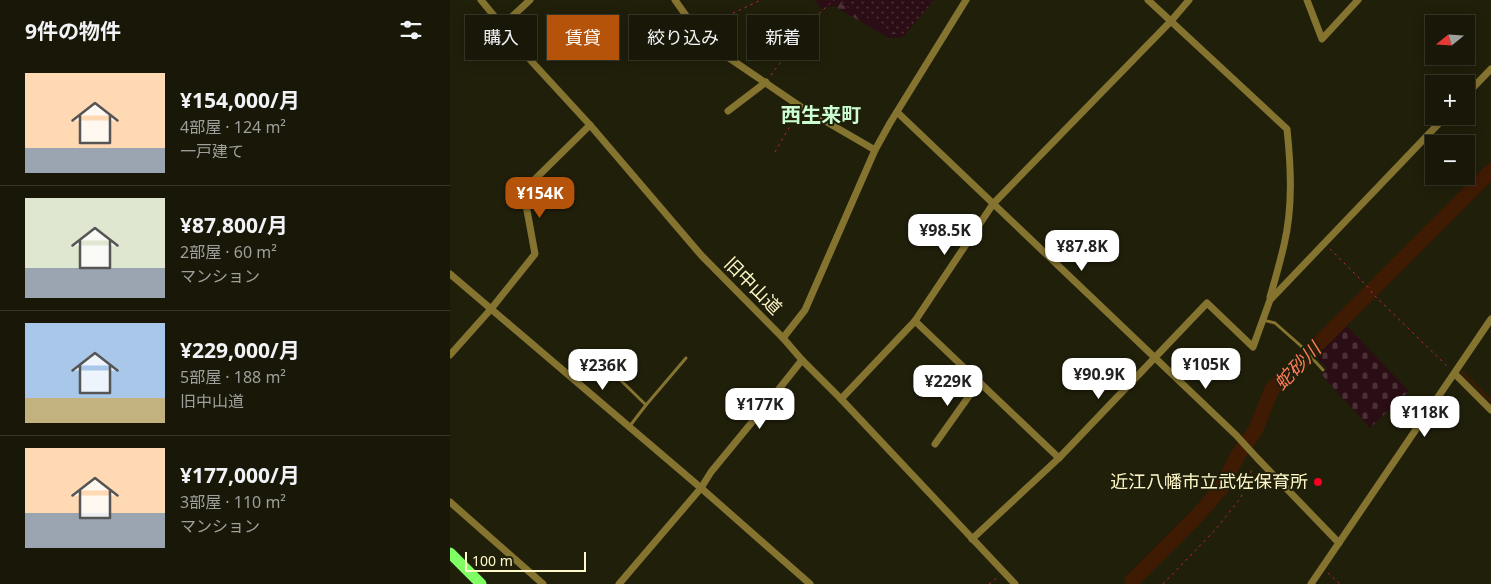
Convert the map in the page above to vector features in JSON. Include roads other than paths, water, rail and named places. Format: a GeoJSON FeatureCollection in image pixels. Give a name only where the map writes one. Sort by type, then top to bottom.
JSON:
{"type":"FeatureCollection","features":[{"type":"Feature","properties":{"kind":"highway"},"geometry":{"type":"LineString","coordinates":[[450,552],[481,584]]}},
{"type":"Feature","properties":{"kind":"street","name":"旧中山道"},"geometry":{"type":"LineString","coordinates":[[481,0],[494,15]]}},
{"type":"Feature","properties":{"kind":"street"},"geometry":{"type":"LineString","coordinates":[[514,15],[530,0]]}},
{"type":"Feature","properties":{"kind":"street"},"geometry":{"type":"LineString","coordinates":[[675,0],[698,34],[710,45],[801,107],[875,150]]}},
{"type":"Feature","properties":{"kind":"street"},"geometry":{"type":"LineString","coordinates":[[783,338],[805,310],[875,150],[966,0]]}},
{"type":"Feature","properties":{"kind":"street"},"geometry":{"type":"LineString","coordinates":[[972,539],[1059,458],[1207,304],[1253,347],[1270,300],[1285,243],[1290,199],[1290,161],[1287,129],[1148,0]]}},
{"type":"Feature","properties":{"kind":"street"},"geometry":{"type":"LineString","coordinates":[[841,399],[915,321],[993,204],[1171,21],[1189,0]]}},
{"type":"Feature","properties":{"kind":"street"},"geometry":{"type":"LineString","coordinates":[[1307,0],[1322,39],[1357,1]]}},
{"type":"Feature","properties":{"kind":"street","name":"旧中山道"},"geometry":{"type":"LineString","coordinates":[[531,60],[590,125],[701,255],[783,338],[1015,584]]}},
{"type":"Feature","properties":{"kind":"street"},"geometry":{"type":"LineString","coordinates":[[1475,86],[1491,69]]}},
{"type":"Feature","properties":{"kind":"street"},"geometry":{"type":"LineString","coordinates":[[728,111],[766,82]]}},
{"type":"Feature","properties":{"kind":"street"},"geometry":{"type":"LineString","coordinates":[[897,112],[1240,439],[1339,543]]}},
{"type":"Feature","properties":{"kind":"street"},"geometry":{"type":"LineString","coordinates":[[450,356],[535,254],[524,194],[528,186],[590,125]]}},
{"type":"Feature","properties":{"kind":"street"},"geometry":{"type":"LineString","coordinates":[[1270,300],[1437,125]]}},
{"type":"Feature","properties":{"kind":"street"},"geometry":{"type":"LineString","coordinates":[[450,274],[701,488],[810,584]]}},
{"type":"Feature","properties":{"kind":"street"},"geometry":{"type":"LineString","coordinates":[[1311,584],[1491,319]]}},
{"type":"Feature","properties":{"kind":"street"},"geometry":{"type":"LineString","coordinates":[[915,321],[1059,458]]}},
{"type":"Feature","properties":{"kind":"street"},"geometry":{"type":"LineString","coordinates":[[619,584],[701,488],[711,472],[802,360]]}},
{"type":"Feature","properties":{"kind":"street"},"geometry":{"type":"LineString","coordinates":[[1455,374],[1491,410]]}},
{"type":"Feature","properties":{"kind":"street"},"geometry":{"type":"LineString","coordinates":[[935,444],[979,382]]}},
{"type":"Feature","properties":{"kind":"street"},"geometry":{"type":"LineString","coordinates":[[450,502],[543,584]]}},
{"type":"Feature","properties":{"kind":"lane"},"geometry":{"type":"LineString","coordinates":[[1263,320],[1275,323],[1301,346],[1323,370]]}},
{"type":"Feature","properties":{"kind":"lane"},"geometry":{"type":"LineString","coordinates":[[629,427],[686,358]]}},
{"type":"Feature","properties":{"kind":"lane"},"geometry":{"type":"LineString","coordinates":[[603,363],[646,405]]}},
{"type":"Feature","properties":{"kind":"waterway","name":"蛇砂川"},"geometry":{"type":"LineString","coordinates":[[1133,584],[1132,581],[1198,515],[1221,488],[1238,455],[1256,429],[1272,389],[1301,364],[1315,347],[1491,171]]}},
{"type":"Feature","properties":{"kind":"waterway"},"geometry":{"type":"LineString","coordinates":[[1462,372],[1491,401]]}},
{"type":"Feature","properties":{"kind":"place","name":"近江八幡市立武佐保育所"},"geometry":{"type":"Point","coordinates":[1318,482]}},
{"type":"Feature","properties":{"kind":"district","name":"西生来町"},"geometry":{"type":"Point","coordinates":[821,115]}}]}
